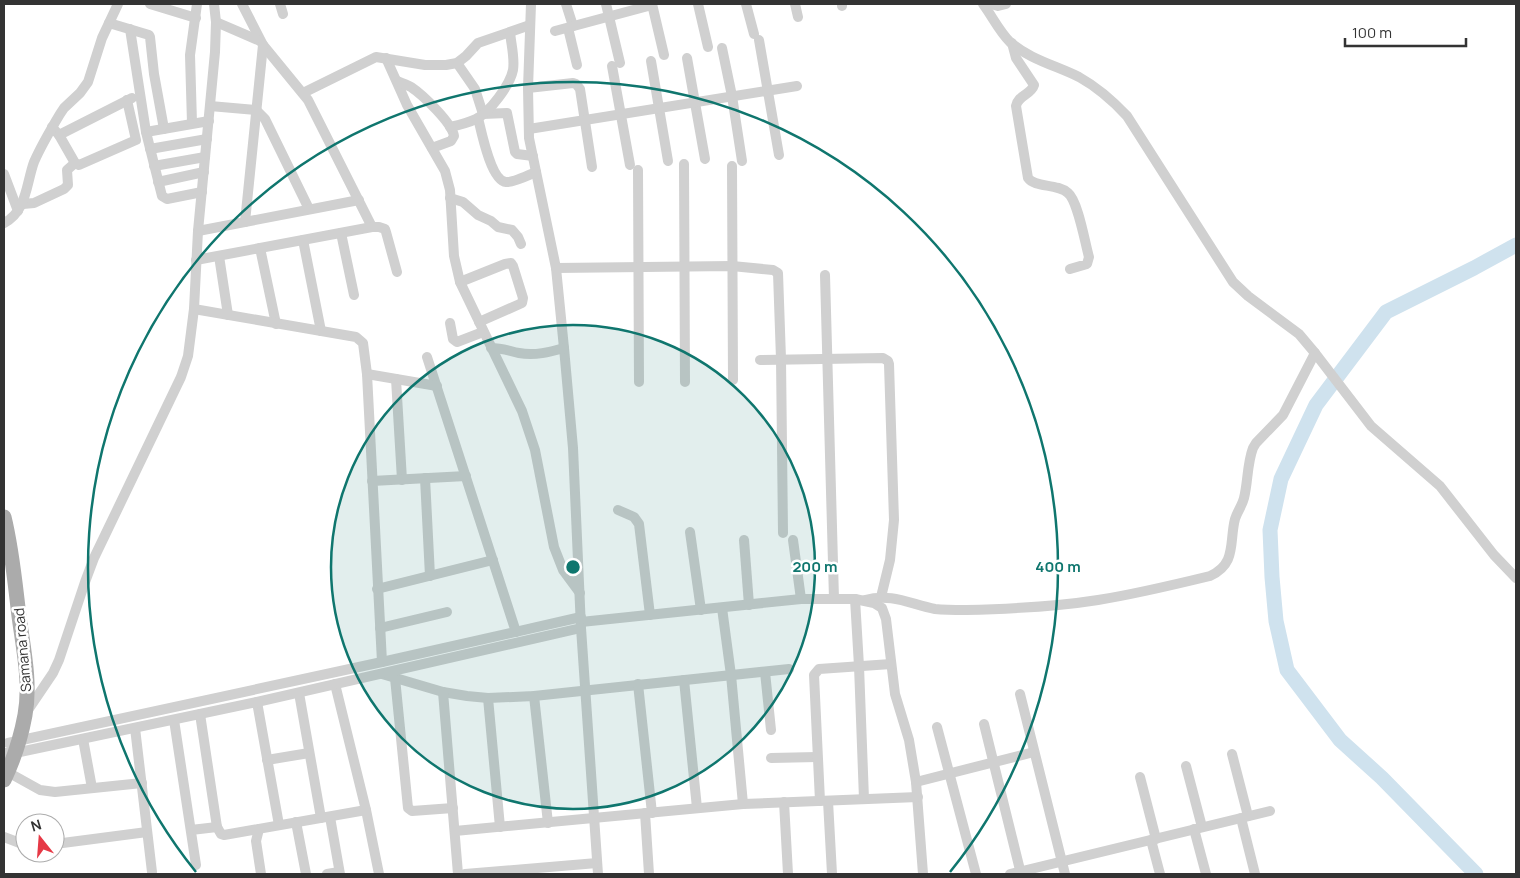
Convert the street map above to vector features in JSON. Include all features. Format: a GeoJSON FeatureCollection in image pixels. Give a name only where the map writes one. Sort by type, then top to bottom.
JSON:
{"type":"FeatureCollection","features":[{"type":"Feature","properties":{"kind":"main road","name":"Samana road"},"geometry":{"type":"LineString","coordinates":[[4,517],[25,660],[27,692],[25,714],[10,749]]}},
{"type":"Feature","properties":{"kind":"main road","name":"Samana road"},"geometry":{"type":"LineString","coordinates":[[4,578],[17,682],[17,699],[5,774]]}},
{"type":"Feature","properties":{"kind":"street"},"geometry":{"type":"LineString","coordinates":[[4,224],[13,218],[20,207],[34,161],[56,131],[64,108],[80,93],[88,82],[102,38],[118,4]]}},
{"type":"Feature","properties":{"kind":"street"},"geometry":{"type":"LineString","coordinates":[[150,4],[196,18]]}},
{"type":"Feature","properties":{"kind":"street"},"geometry":{"type":"LineString","coordinates":[[192,124],[190,56],[197,4]]}},
{"type":"Feature","properties":{"kind":"street"},"geometry":{"type":"LineString","coordinates":[[25,714],[53,673],[59,660],[94,558],[181,377],[188,356],[194,309],[198,230],[209,121],[216,22],[214,4]]}},
{"type":"Feature","properties":{"kind":"street"},"geometry":{"type":"LineString","coordinates":[[242,4],[261,43],[303,93],[372,227]]}},
{"type":"Feature","properties":{"kind":"street"},"geometry":{"type":"LineString","coordinates":[[280,4],[283,14]]}},
{"type":"Feature","properties":{"kind":"street"},"geometry":{"type":"LineString","coordinates":[[531,4],[528,88],[529,128],[556,268],[564,348],[573,448],[581,622],[598,874]]}},
{"type":"Feature","properties":{"kind":"street"},"geometry":{"type":"LineString","coordinates":[[566,4],[577,65]]}},
{"type":"Feature","properties":{"kind":"street"},"geometry":{"type":"LineString","coordinates":[[606,4],[622,114],[634,167],[639,267],[639,382]]}},
{"type":"Feature","properties":{"kind":"street"},"geometry":{"type":"LineString","coordinates":[[698,4],[708,47]]}},
{"type":"Feature","properties":{"kind":"street"},"geometry":{"type":"LineString","coordinates":[[746,4],[756,37],[768,90],[779,155]]}},
{"type":"Feature","properties":{"kind":"street"},"geometry":{"type":"LineString","coordinates":[[794,4],[798,17]]}},
{"type":"Feature","properties":{"kind":"street"},"geometry":{"type":"LineString","coordinates":[[983,4],[1012,44],[1080,78],[1116,104],[1127,116],[1233,282],[1248,296],[1299,334],[1371,426],[1440,486],[1494,555],[1516,578]]}},
{"type":"Feature","properties":{"kind":"street"},"geometry":{"type":"LineString","coordinates":[[991,4],[998,6],[1006,4]]}},
{"type":"Feature","properties":{"kind":"street"},"geometry":{"type":"LineString","coordinates":[[555,31],[652,5],[664,55]]}},
{"type":"Feature","properties":{"kind":"street"},"geometry":{"type":"LineString","coordinates":[[216,22],[261,43]]}},
{"type":"Feature","properties":{"kind":"street"},"geometry":{"type":"LineString","coordinates":[[109,23],[149,35],[164,129]]}},
{"type":"Feature","properties":{"kind":"street"},"geometry":{"type":"LineString","coordinates":[[303,93],[372,58],[380,57],[426,65],[457,63],[478,43],[530,24]]}},
{"type":"Feature","properties":{"kind":"street"},"geometry":{"type":"LineString","coordinates":[[130,29],[146,132],[162,196],[164,198],[202,192]]}},
{"type":"Feature","properties":{"kind":"street"},"geometry":{"type":"LineString","coordinates":[[481,116],[502,92],[511,77],[513,65],[510,32]]}},
{"type":"Feature","properties":{"kind":"street"},"geometry":{"type":"LineString","coordinates":[[246,222],[261,43]]}},
{"type":"Feature","properties":{"kind":"street"},"geometry":{"type":"LineString","coordinates":[[1012,44],[1014,54],[1034,85],[1032,89],[1017,101],[1016,106],[1028,178],[1033,182],[1062,189],[1072,197],[1089,257],[1087,264],[1070,269]]}},
{"type":"Feature","properties":{"kind":"street"},"geometry":{"type":"LineString","coordinates":[[722,48],[732,96],[742,162]]}},
{"type":"Feature","properties":{"kind":"street"},"geometry":{"type":"LineString","coordinates":[[386,58],[406,105],[445,171],[449,184],[454,256],[460,282],[517,399],[535,450],[548,520],[559,561],[567,577],[580,593]]}},
{"type":"Feature","properties":{"kind":"street"},"geometry":{"type":"LineString","coordinates":[[687,58],[705,159]]}},
{"type":"Feature","properties":{"kind":"street"},"geometry":{"type":"LineString","coordinates":[[651,61],[668,161]]}},
{"type":"Feature","properties":{"kind":"street"},"geometry":{"type":"LineString","coordinates":[[457,63],[475,89],[490,159],[496,172],[506,182],[536,172]]}},
{"type":"Feature","properties":{"kind":"street"},"geometry":{"type":"LineString","coordinates":[[396,81],[414,89],[425,99],[454,134],[453,139],[432,148]]}},
{"type":"Feature","properties":{"kind":"street"},"geometry":{"type":"LineString","coordinates":[[528,88],[576,84],[580,89],[592,167]]}},
{"type":"Feature","properties":{"kind":"street"},"geometry":{"type":"LineString","coordinates":[[529,128],[797,86]]}},
{"type":"Feature","properties":{"kind":"street"},"geometry":{"type":"LineString","coordinates":[[56,131],[140,94]]}},
{"type":"Feature","properties":{"kind":"street"},"geometry":{"type":"LineString","coordinates":[[56,131],[75,163],[79,165],[136,140],[127,100]]}},
{"type":"Feature","properties":{"kind":"street"},"geometry":{"type":"LineString","coordinates":[[210,106],[256,110],[268,124],[309,209]]}},
{"type":"Feature","properties":{"kind":"street"},"geometry":{"type":"LineString","coordinates":[[450,127],[481,116],[507,113],[515,152],[517,154],[533,156]]}},
{"type":"Feature","properties":{"kind":"street"},"geometry":{"type":"LineString","coordinates":[[146,132],[209,121]]}},
{"type":"Feature","properties":{"kind":"street"},"geometry":{"type":"LineString","coordinates":[[150,149],[207,139]]}},
{"type":"Feature","properties":{"kind":"street"},"geometry":{"type":"LineString","coordinates":[[154,166],[205,157]]}},
{"type":"Feature","properties":{"kind":"street"},"geometry":{"type":"LineString","coordinates":[[20,207],[34,203],[64,189],[68,185],[67,170],[75,163]]}},
{"type":"Feature","properties":{"kind":"street"},"geometry":{"type":"LineString","coordinates":[[684,164],[686,267],[685,382]]}},
{"type":"Feature","properties":{"kind":"street"},"geometry":{"type":"LineString","coordinates":[[732,166],[734,380]]}},
{"type":"Feature","properties":{"kind":"street"},"geometry":{"type":"LineString","coordinates":[[158,182],[204,172]]}},
{"type":"Feature","properties":{"kind":"street"},"geometry":{"type":"LineString","coordinates":[[4,174],[20,207]]}},
{"type":"Feature","properties":{"kind":"street"},"geometry":{"type":"LineString","coordinates":[[450,198],[463,202],[478,214],[491,221],[495,226],[512,230],[521,244]]}},
{"type":"Feature","properties":{"kind":"street"},"geometry":{"type":"LineString","coordinates":[[198,230],[359,200]]}},
{"type":"Feature","properties":{"kind":"street"},"geometry":{"type":"LineString","coordinates":[[196,260],[379,226],[385,229],[397,272]]}},
{"type":"Feature","properties":{"kind":"street"},"geometry":{"type":"LineString","coordinates":[[341,233],[354,295]]}},
{"type":"Feature","properties":{"kind":"street"},"geometry":{"type":"LineString","coordinates":[[303,240],[321,331]]}},
{"type":"Feature","properties":{"kind":"street"},"geometry":{"type":"LineString","coordinates":[[260,248],[276,324]]}},
{"type":"Feature","properties":{"kind":"street"},"geometry":{"type":"LineString","coordinates":[[218,256],[228,315]]}},
{"type":"Feature","properties":{"kind":"street"},"geometry":{"type":"LineString","coordinates":[[450,323],[453,339],[457,342],[522,302],[523,298],[511,263],[460,282]]}},
{"type":"Feature","properties":{"kind":"street"},"geometry":{"type":"LineString","coordinates":[[556,268],[732,266],[773,270],[778,273],[783,533]]}},
{"type":"Feature","properties":{"kind":"street"},"geometry":{"type":"LineString","coordinates":[[825,275],[834,599]]}},
{"type":"Feature","properties":{"kind":"street"},"geometry":{"type":"LineString","coordinates":[[194,309],[356,337],[365,348],[382,662]]}},
{"type":"Feature","properties":{"kind":"street"},"geometry":{"type":"LineString","coordinates":[[491,348],[502,348],[516,353],[530,354],[550,352],[564,348]]}},
{"type":"Feature","properties":{"kind":"street"},"geometry":{"type":"LineString","coordinates":[[10,749],[516,632],[581,622],[800,599],[860,600],[886,597],[937,609],[1008,610],[1098,600],[1143,592],[1210,576],[1221,570],[1229,557],[1235,518],[1244,497],[1253,448],[1283,415],[1317,356]]}},
{"type":"Feature","properties":{"kind":"street"},"geometry":{"type":"LineString","coordinates":[[427,357],[516,632]]}},
{"type":"Feature","properties":{"kind":"street"},"geometry":{"type":"LineString","coordinates":[[760,360],[883,358],[888,361],[894,520],[886,597]]}},
{"type":"Feature","properties":{"kind":"street"},"geometry":{"type":"LineString","coordinates":[[367,374],[437,386]]}},
{"type":"Feature","properties":{"kind":"street"},"geometry":{"type":"LineString","coordinates":[[396,379],[402,480]]}},
{"type":"Feature","properties":{"kind":"street"},"geometry":{"type":"LineString","coordinates":[[372,481],[466,476]]}},
{"type":"Feature","properties":{"kind":"street"},"geometry":{"type":"LineString","coordinates":[[425,478],[430,576]]}},
{"type":"Feature","properties":{"kind":"street"},"geometry":{"type":"LineString","coordinates":[[618,510],[634,517],[639,524],[650,615]]}},
{"type":"Feature","properties":{"kind":"street"},"geometry":{"type":"LineString","coordinates":[[690,532],[701,610]]}},
{"type":"Feature","properties":{"kind":"street"},"geometry":{"type":"LineString","coordinates":[[744,540],[750,605]]}},
{"type":"Feature","properties":{"kind":"street"},"geometry":{"type":"LineString","coordinates":[[793,540],[800,599]]}},
{"type":"Feature","properties":{"kind":"street"},"geometry":{"type":"LineString","coordinates":[[377,589],[493,560]]}},
{"type":"Feature","properties":{"kind":"street"},"geometry":{"type":"LineString","coordinates":[[860,600],[879,606],[884,613],[895,694],[909,740],[916,782],[923,874]]}},
{"type":"Feature","properties":{"kind":"street"},"geometry":{"type":"LineString","coordinates":[[860,600],[859,666],[864,799]]}},
{"type":"Feature","properties":{"kind":"street"},"geometry":{"type":"LineString","coordinates":[[722,608],[731,675],[743,804]]}},
{"type":"Feature","properties":{"kind":"street"},"geometry":{"type":"LineString","coordinates":[[380,628],[447,612]]}},
{"type":"Feature","properties":{"kind":"street"},"geometry":{"type":"LineString","coordinates":[[10,749],[83,739],[300,693],[581,622]]}},
{"type":"Feature","properties":{"kind":"street"},"geometry":{"type":"LineString","coordinates":[[832,874],[817,757],[814,675],[820,669],[891,664]]}},
{"type":"Feature","properties":{"kind":"street"},"geometry":{"type":"LineString","coordinates":[[381,674],[443,692],[488,698],[534,696],[585,689],[789,669]]}},
{"type":"Feature","properties":{"kind":"street"},"geometry":{"type":"LineString","coordinates":[[766,672],[771,730]]}},
{"type":"Feature","properties":{"kind":"street"},"geometry":{"type":"LineString","coordinates":[[395,678],[408,808],[412,811],[453,808]]}},
{"type":"Feature","properties":{"kind":"street"},"geometry":{"type":"LineString","coordinates":[[684,680],[697,808]]}},
{"type":"Feature","properties":{"kind":"street"},"geometry":{"type":"LineString","coordinates":[[335,684],[366,810],[379,874]]}},
{"type":"Feature","properties":{"kind":"street"},"geometry":{"type":"LineString","coordinates":[[638,684],[648,813],[649,874]]}},
{"type":"Feature","properties":{"kind":"street"},"geometry":{"type":"LineString","coordinates":[[443,692],[458,874]]}},
{"type":"Feature","properties":{"kind":"street"},"geometry":{"type":"LineString","coordinates":[[300,693],[309,753],[339,873],[326,874]]}},
{"type":"Feature","properties":{"kind":"street"},"geometry":{"type":"LineString","coordinates":[[1020,694],[1065,874]]}},
{"type":"Feature","properties":{"kind":"street"},"geometry":{"type":"LineString","coordinates":[[534,696],[548,823]]}},
{"type":"Feature","properties":{"kind":"street"},"geometry":{"type":"LineString","coordinates":[[488,698],[500,827]]}},
{"type":"Feature","properties":{"kind":"street"},"geometry":{"type":"LineString","coordinates":[[257,702],[279,825]]}},
{"type":"Feature","properties":{"kind":"street"},"geometry":{"type":"LineString","coordinates":[[200,714],[217,827],[219,832],[224,835],[366,810]]}},
{"type":"Feature","properties":{"kind":"street"},"geometry":{"type":"LineString","coordinates":[[174,720],[196,865]]}},
{"type":"Feature","properties":{"kind":"street"},"geometry":{"type":"LineString","coordinates":[[984,724],[1017,873],[1270,811]]}},
{"type":"Feature","properties":{"kind":"street"},"geometry":{"type":"LineString","coordinates":[[937,726],[976,874]]}},
{"type":"Feature","properties":{"kind":"street"},"geometry":{"type":"LineString","coordinates":[[135,728],[152,872]]}},
{"type":"Feature","properties":{"kind":"street"},"geometry":{"type":"LineString","coordinates":[[83,739],[92,788]]}},
{"type":"Feature","properties":{"kind":"street"},"geometry":{"type":"LineString","coordinates":[[916,782],[1034,752]]}},
{"type":"Feature","properties":{"kind":"street"},"geometry":{"type":"LineString","coordinates":[[267,760],[309,753]]}},
{"type":"Feature","properties":{"kind":"street"},"geometry":{"type":"LineString","coordinates":[[1232,754],[1255,874]]}},
{"type":"Feature","properties":{"kind":"street"},"geometry":{"type":"LineString","coordinates":[[771,758],[817,757]]}},
{"type":"Feature","properties":{"kind":"street"},"geometry":{"type":"LineString","coordinates":[[1186,766],[1206,874]]}},
{"type":"Feature","properties":{"kind":"street"},"geometry":{"type":"LineString","coordinates":[[5,774],[47,792],[142,782]]}},
{"type":"Feature","properties":{"kind":"street"},"geometry":{"type":"LineString","coordinates":[[1140,777],[1160,874]]}},
{"type":"Feature","properties":{"kind":"street"},"geometry":{"type":"LineString","coordinates":[[455,831],[743,804],[918,797]]}},
{"type":"Feature","properties":{"kind":"street"},"geometry":{"type":"LineString","coordinates":[[784,802],[788,874]]}},
{"type":"Feature","properties":{"kind":"street"},"geometry":{"type":"LineString","coordinates":[[296,822],[306,874]]}},
{"type":"Feature","properties":{"kind":"street"},"geometry":{"type":"LineString","coordinates":[[191,830],[217,827]]}},
{"type":"Feature","properties":{"kind":"street"},"geometry":{"type":"LineString","coordinates":[[259,829],[256,842],[261,874]]}},
{"type":"Feature","properties":{"kind":"street"},"geometry":{"type":"LineString","coordinates":[[65,843],[147,832]]}},
{"type":"Feature","properties":{"kind":"street"},"geometry":{"type":"LineString","coordinates":[[465,874],[545,871],[597,863]]}},
{"type":"Feature","properties":{"kind":"waterway"},"geometry":{"type":"LineString","coordinates":[[1476,874],[1382,778],[1340,740],[1287,670],[1276,621],[1270,530],[1281,479],[1316,405],[1386,312],[1516,245]]}}]}
